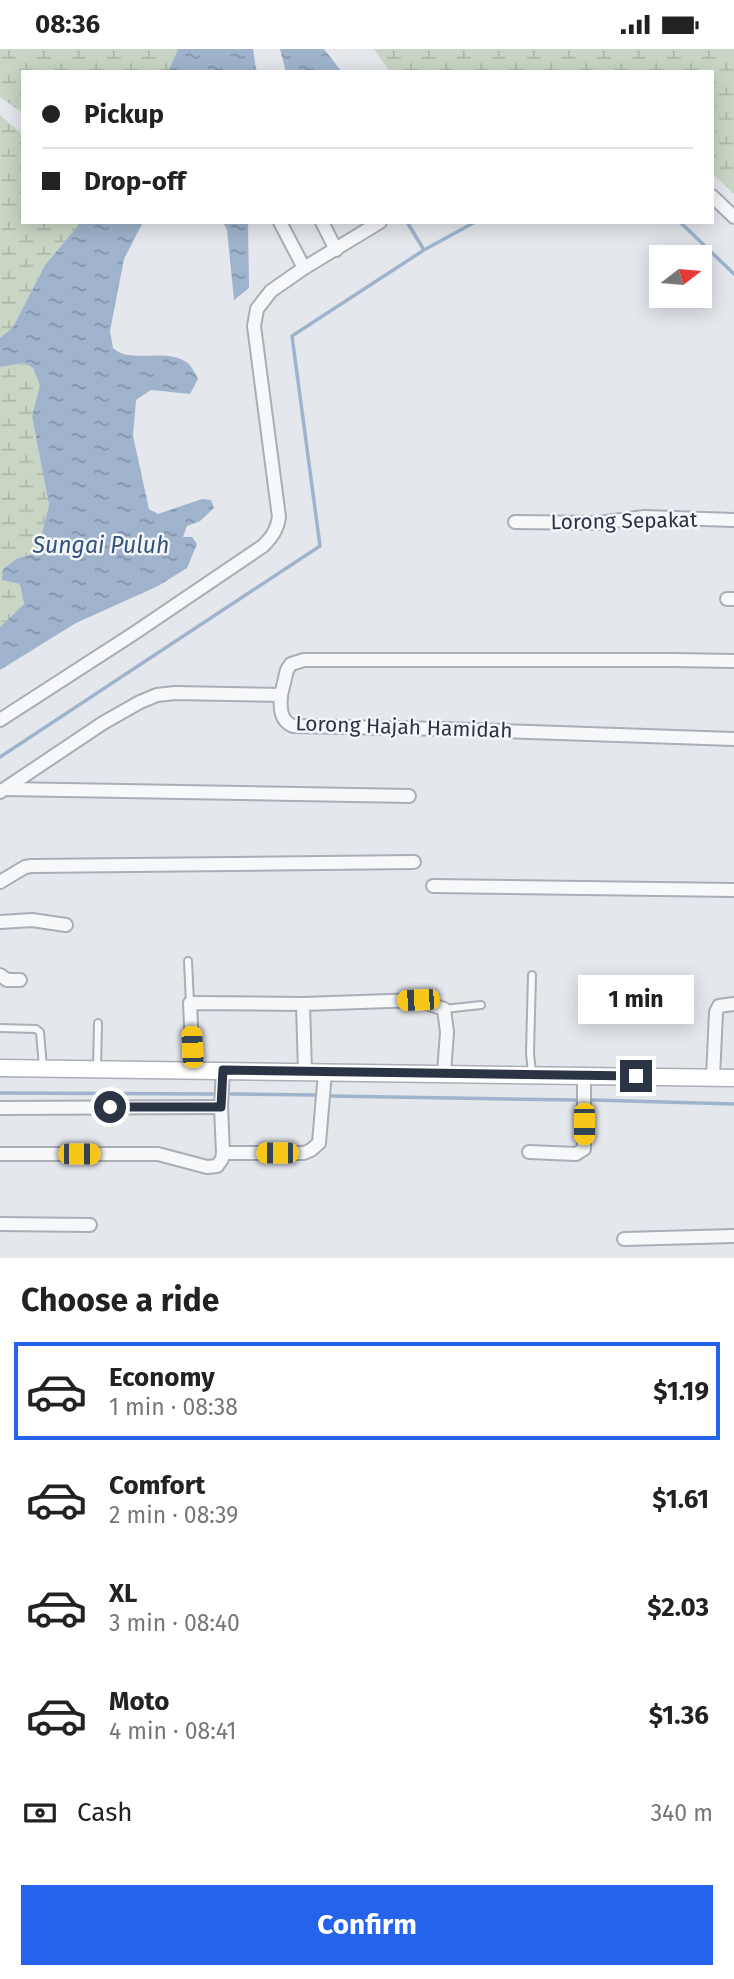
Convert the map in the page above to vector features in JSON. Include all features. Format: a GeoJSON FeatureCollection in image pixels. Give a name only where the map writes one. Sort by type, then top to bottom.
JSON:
{"type":"FeatureCollection","features":[{"type":"Feature","properties":{"kind":"street"},"geometry":{"type":"LineString","coordinates":[[714,198],[734,217]]}},
{"type":"Feature","properties":{"kind":"street"},"geometry":{"type":"LineString","coordinates":[[281,224],[304,268]]}},
{"type":"Feature","properties":{"kind":"street"},"geometry":{"type":"LineString","coordinates":[[323,224],[336,250]]}},
{"type":"Feature","properties":{"kind":"street"},"geometry":{"type":"LineString","coordinates":[[0,720],[133,634],[272,537],[278,527],[279,517],[254,326],[257,309],[271,291],[377,224]]}},
{"type":"Feature","properties":{"kind":"street","name":"Lorong Sepakat"},"geometry":{"type":"LineString","coordinates":[[514,522],[599,523],[644,517],[734,520]]}},
{"type":"Feature","properties":{"kind":"street"},"geometry":{"type":"LineString","coordinates":[[281,695],[287,670],[291,664],[304,660],[734,661]]}},
{"type":"Feature","properties":{"kind":"street","name":"Lorong Hajah Hamidah"},"geometry":{"type":"LineString","coordinates":[[2,790],[103,723],[140,702],[157,695],[176,693],[281,695],[282,718],[293,726],[734,739]]}},
{"type":"Feature","properties":{"kind":"street"},"geometry":{"type":"LineString","coordinates":[[2,790],[409,796]]}},
{"type":"Feature","properties":{"kind":"street"},"geometry":{"type":"LineString","coordinates":[[0,882],[31,866],[414,862]]}},
{"type":"Feature","properties":{"kind":"street"},"geometry":{"type":"LineString","coordinates":[[433,886],[734,890]]}},
{"type":"Feature","properties":{"kind":"street"},"geometry":{"type":"LineString","coordinates":[[0,922],[32,920],[66,925]]}},
{"type":"Feature","properties":{"kind":"street"},"geometry":{"type":"LineString","coordinates":[[0,975],[7,980],[20,979]]}},
{"type":"Feature","properties":{"kind":"street"},"geometry":{"type":"LineString","coordinates":[[193,1070],[190,1003],[303,1004],[418,1000],[444,1009],[447,1032],[444,1073]]}},
{"type":"Feature","properties":{"kind":"street"},"geometry":{"type":"LineString","coordinates":[[303,1004],[305,1071]]}},
{"type":"Feature","properties":{"kind":"street"},"geometry":{"type":"LineString","coordinates":[[713,1077],[716,1012],[719,1006],[734,1004]]}},
{"type":"Feature","properties":{"kind":"street"},"geometry":{"type":"LineString","coordinates":[[0,1068],[734,1078]]}},
{"type":"Feature","properties":{"kind":"street"},"geometry":{"type":"LineString","coordinates":[[0,1154],[158,1154],[207,1167],[217,1166],[223,1153],[223,1070]]}},
{"type":"Feature","properties":{"kind":"street"},"geometry":{"type":"LineString","coordinates":[[223,1153],[304,1153],[311,1150],[319,1143],[324,1072]]}},
{"type":"Feature","properties":{"kind":"street"},"geometry":{"type":"LineString","coordinates":[[529,1152],[576,1154],[584,1149],[584,1075]]}},
{"type":"Feature","properties":{"kind":"street"},"geometry":{"type":"LineString","coordinates":[[0,1108],[221,1107]]}},
{"type":"Feature","properties":{"kind":"street"},"geometry":{"type":"LineString","coordinates":[[0,1224],[89,1225]]}},
{"type":"Feature","properties":{"kind":"street"},"geometry":{"type":"LineString","coordinates":[[624,1239],[734,1236]]}},
{"type":"Feature","properties":{"kind":"lane"},"geometry":{"type":"LineString","coordinates":[[188,961],[190,1003]]}},
{"type":"Feature","properties":{"kind":"lane"},"geometry":{"type":"LineString","coordinates":[[532,1075],[530,1053],[533,975]]}},
{"type":"Feature","properties":{"kind":"lane"},"geometry":{"type":"LineString","coordinates":[[444,1009],[481,1005]]}},
{"type":"Feature","properties":{"kind":"lane"},"geometry":{"type":"LineString","coordinates":[[96,1068],[98,1023]]}},
{"type":"Feature","properties":{"kind":"lane"},"geometry":{"type":"LineString","coordinates":[[0,1028],[36,1029],[40,1032],[43,1067]]}},
{"type":"Feature","properties":{"kind":"green space"},"geometry":{"type":"Polygon","coordinates":[[[0,49],[178,49],[169,70],[21,70],[21,112],[0,97],[0,49]]]}},
{"type":"Feature","properties":{"kind":"green space"},"geometry":{"type":"Polygon","coordinates":[[[374,49],[734,49],[734,194],[714,175],[714,70],[389,70],[374,49]]]}},
{"type":"Feature","properties":{"kind":"green space"},"geometry":{"type":"Polygon","coordinates":[[[0,115],[21,133],[21,224],[79,224],[45,265],[13,327],[0,338],[0,115]]]}},
{"type":"Feature","properties":{"kind":"green space"},"geometry":{"type":"Polygon","coordinates":[[[25,363],[33,368],[40,386],[32,416],[49,505],[37,553],[18,558],[24,604],[0,627],[0,367],[25,363]]]}},
{"type":"Feature","properties":{"kind":"water"},"geometry":{"type":"Polygon","coordinates":[[[178,49],[253,49],[257,70],[169,70],[178,49]]]}},
{"type":"Feature","properties":{"kind":"water"},"geometry":{"type":"Polygon","coordinates":[[[280,49],[324,49],[340,70],[285,70],[280,49]]]}},
{"type":"Feature","properties":{"kind":"water","name":"Sungai Puluh"},"geometry":{"type":"Polygon","coordinates":[[[79,224],[142,224],[124,259],[110,331],[113,348],[129,355],[170,356],[180,359],[189,364],[198,379],[190,394],[151,390],[136,400],[133,436],[149,509],[158,514],[202,499],[211,500],[214,508],[200,521],[187,526],[183,537],[192,537],[197,544],[187,568],[158,586],[76,623],[0,670],[0,627],[24,604],[20,584],[2,580],[3,569],[18,558],[37,553],[49,505],[32,416],[40,386],[33,368],[25,363],[0,367],[0,338],[13,327],[45,265],[79,224]]]}},
{"type":"Feature","properties":{"kind":"water"},"geometry":{"type":"Polygon","coordinates":[[[224,224],[248,224],[249,288],[234,300],[227,230],[224,224]]]}},
{"type":"Feature","properties":{"kind":"waterway"},"geometry":{"type":"LineString","coordinates":[[408,224],[424,250]]}},
{"type":"Feature","properties":{"kind":"waterway"},"geometry":{"type":"LineString","coordinates":[[0,757],[320,546],[292,336],[424,250],[471,224]]}},
{"type":"Feature","properties":{"kind":"waterway"},"geometry":{"type":"LineString","coordinates":[[682,224],[734,274]]}},
{"type":"Feature","properties":{"kind":"waterway"},"geometry":{"type":"LineString","coordinates":[[0,1093],[213,1094]]}},
{"type":"Feature","properties":{"kind":"waterway"},"geometry":{"type":"LineString","coordinates":[[231,1094],[314,1095]]}},
{"type":"Feature","properties":{"kind":"waterway"},"geometry":{"type":"LineString","coordinates":[[332,1096],[575,1100]]}},
{"type":"Feature","properties":{"kind":"waterway"},"geometry":{"type":"LineString","coordinates":[[593,1100],[734,1104]]}},
{"type":"Feature","properties":{"kind":"route"},"geometry":{"type":"LineString","coordinates":[[110,1107],[221,1107],[223,1070],[636,1076]]}}]}
